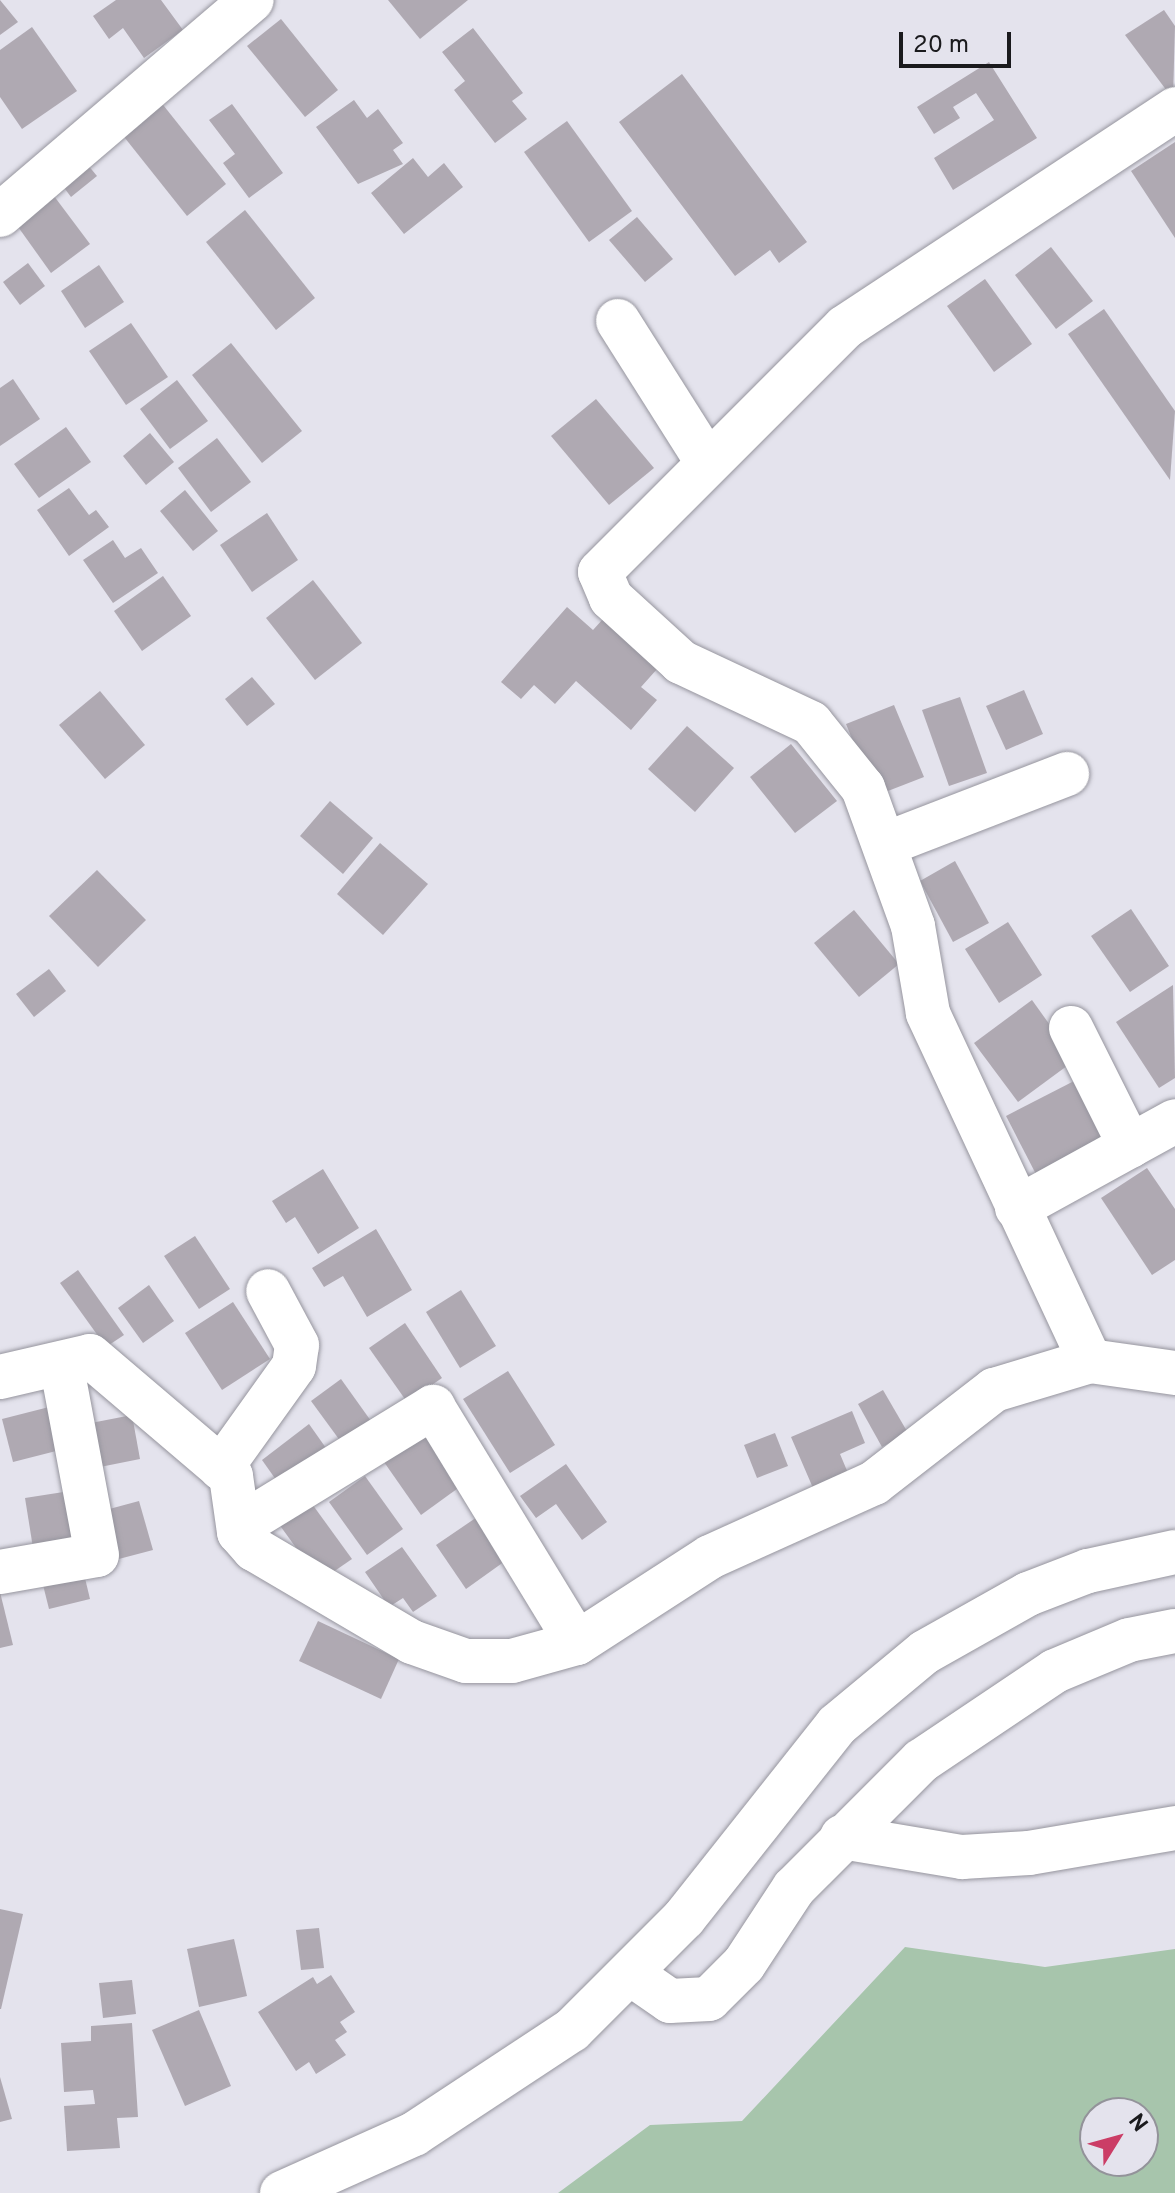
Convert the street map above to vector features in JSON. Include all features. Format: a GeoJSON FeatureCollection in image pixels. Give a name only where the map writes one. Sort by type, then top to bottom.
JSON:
{"type":"FeatureCollection","features":[{"type":"Feature","properties":{"kind":"street"},"geometry":{"type":"LineString","coordinates":[[0,215],[252,0]]}},
{"type":"Feature","properties":{"kind":"street"},"geometry":{"type":"LineString","coordinates":[[1090,1361],[928,1013],[888,843],[863,788],[811,723],[681,662],[611,598],[600,572],[845,327],[1175,109]]}},
{"type":"Feature","properties":{"kind":"street"},"geometry":{"type":"LineString","coordinates":[[618,321],[707,462]]}},
{"type":"Feature","properties":{"kind":"street"},"geometry":{"type":"LineString","coordinates":[[888,843],[1067,774]]}},
{"type":"Feature","properties":{"kind":"street"},"geometry":{"type":"LineString","coordinates":[[1071,1028],[1130,1146]]}},
{"type":"Feature","properties":{"kind":"street"},"geometry":{"type":"LineString","coordinates":[[1017,1208],[1175,1121]]}},
{"type":"Feature","properties":{"kind":"street"},"geometry":{"type":"LineString","coordinates":[[221,1468],[294,1366],[297,1345],[268,1291]]}},
{"type":"Feature","properties":{"kind":"street"},"geometry":{"type":"LineString","coordinates":[[0,1377],[90,1356],[231,1476],[239,1526],[254,1549],[319,1591],[466,1661],[512,1661],[577,1643],[710,1557],[874,1483],[994,1390],[1090,1361],[1175,1373]]}},
{"type":"Feature","properties":{"kind":"street"},"geometry":{"type":"LineString","coordinates":[[0,1572],[97,1555],[61,1363]]}},
{"type":"Feature","properties":{"kind":"street"},"geometry":{"type":"LineString","coordinates":[[239,1526],[433,1407],[577,1643]]}},
{"type":"Feature","properties":{"kind":"street"},"geometry":{"type":"LineString","coordinates":[[282,2193],[414,2134],[499,2084],[631,1974],[684,1918],[792,1774],[867,1696],[979,1618],[1028,1594],[1088,1571],[1175,1552]]}},
{"type":"Feature","properties":{"kind":"street"},"geometry":{"type":"LineString","coordinates":[[631,1974],[670,2001],[709,1999],[842,1837],[921,1761],[994,1707],[1099,1652],[1175,1631]]}},
{"type":"Feature","properties":{"kind":"street"},"geometry":{"type":"LineString","coordinates":[[842,1837],[962,1857],[1029,1853],[1175,1828]]}},
{"type":"Feature","properties":{"kind":"green space"},"geometry":{"type":"Polygon","coordinates":[[[905,1947],[1045,1967],[1175,1949],[1175,2193],[558,2193],[650,2125],[742,2121],[905,1947]]]}},
{"type":"Feature","properties":{"kind":"building"},"geometry":{"type":"Polygon","coordinates":[[[0,0],[18,22],[0,35],[0,0]]]}},
{"type":"Feature","properties":{"kind":"building"},"geometry":{"type":"Polygon","coordinates":[[[116,0],[161,0],[183,30],[144,58],[123,28],[109,39],[93,16],[116,0]]]}},
{"type":"Feature","properties":{"kind":"building"},"geometry":{"type":"Polygon","coordinates":[[[388,0],[468,0],[420,39],[388,0]]]}},
{"type":"Feature","properties":{"kind":"building"},"geometry":{"type":"Polygon","coordinates":[[[1164,10],[1175,26],[1173,99],[1125,35],[1164,10]]]}},
{"type":"Feature","properties":{"kind":"building"},"geometry":{"type":"Polygon","coordinates":[[[281,19],[338,90],[305,117],[247,46],[281,19]]]}},
{"type":"Feature","properties":{"kind":"building"},"geometry":{"type":"Polygon","coordinates":[[[32,27],[77,91],[22,129],[0,97],[0,50],[32,27]]]}},
{"type":"Feature","properties":{"kind":"building"},"geometry":{"type":"Polygon","coordinates":[[[473,28],[523,93],[512,101],[527,119],[495,143],[454,90],[465,81],[442,52],[473,28]]]}},
{"type":"Feature","properties":{"kind":"building"},"geometry":{"type":"Polygon","coordinates":[[[989,62],[1037,138],[953,190],[934,158],[994,120],[976,93],[953,107],[960,118],[934,134],[917,107],[989,62]]]}},
{"type":"Feature","properties":{"kind":"building"},"geometry":{"type":"Polygon","coordinates":[[[682,74],[807,242],[779,263],[770,250],[735,276],[619,122],[682,74]]]}},
{"type":"Feature","properties":{"kind":"building"},"geometry":{"type":"Polygon","coordinates":[[[156,96],[226,184],[187,216],[117,128],[156,96]]]}},
{"type":"Feature","properties":{"kind":"building"},"geometry":{"type":"Polygon","coordinates":[[[354,100],[367,118],[378,109],[403,143],[393,150],[403,164],[358,184],[316,127],[354,100]]]}},
{"type":"Feature","properties":{"kind":"building"},"geometry":{"type":"Polygon","coordinates":[[[232,104],[283,173],[249,198],[223,163],[235,154],[209,120],[232,104]]]}},
{"type":"Feature","properties":{"kind":"building"},"geometry":{"type":"Polygon","coordinates":[[[567,121],[632,211],[589,242],[524,152],[567,121]]]}},
{"type":"Feature","properties":{"kind":"building"},"geometry":{"type":"Polygon","coordinates":[[[1175,142],[1175,238],[1131,171],[1175,142]]]}},
{"type":"Feature","properties":{"kind":"building"},"geometry":{"type":"Polygon","coordinates":[[[413,158],[428,177],[444,163],[463,187],[404,234],[371,193],[413,158]]]}},
{"type":"Feature","properties":{"kind":"building"},"geometry":{"type":"Polygon","coordinates":[[[87,164],[97,176],[71,197],[62,185],[87,164]]]}},
{"type":"Feature","properties":{"kind":"building"},"geometry":{"type":"Polygon","coordinates":[[[54,196],[90,244],[51,273],[16,224],[54,196]]]}},
{"type":"Feature","properties":{"kind":"building"},"geometry":{"type":"Polygon","coordinates":[[[245,210],[315,298],[276,330],[206,242],[245,210]]]}},
{"type":"Feature","properties":{"kind":"building"},"geometry":{"type":"Polygon","coordinates":[[[637,217],[673,259],[645,282],[609,240],[637,217]]]}},
{"type":"Feature","properties":{"kind":"building"},"geometry":{"type":"Polygon","coordinates":[[[1051,247],[1093,301],[1056,329],[1015,275],[1051,247]]]}},
{"type":"Feature","properties":{"kind":"building"},"geometry":{"type":"Polygon","coordinates":[[[28,263],[45,286],[20,305],[3,282],[28,263]]]}},
{"type":"Feature","properties":{"kind":"building"},"geometry":{"type":"Polygon","coordinates":[[[99,265],[124,302],[85,328],[61,291],[99,265]]]}},
{"type":"Feature","properties":{"kind":"building"},"geometry":{"type":"Polygon","coordinates":[[[985,279],[1032,344],[994,372],[947,306],[985,279]]]}},
{"type":"Feature","properties":{"kind":"building"},"geometry":{"type":"Polygon","coordinates":[[[1104,309],[1175,411],[1170,480],[1068,334],[1104,309]]]}},
{"type":"Feature","properties":{"kind":"building"},"geometry":{"type":"Polygon","coordinates":[[[131,323],[168,377],[126,405],[89,351],[131,323]]]}},
{"type":"Feature","properties":{"kind":"building"},"geometry":{"type":"Polygon","coordinates":[[[231,343],[302,431],[262,463],[192,375],[231,343]]]}},
{"type":"Feature","properties":{"kind":"building"},"geometry":{"type":"Polygon","coordinates":[[[13,379],[40,419],[0,446],[0,388],[13,379]]]}},
{"type":"Feature","properties":{"kind":"building"},"geometry":{"type":"Polygon","coordinates":[[[177,380],[208,421],[170,449],[140,409],[177,380]]]}},
{"type":"Feature","properties":{"kind":"building"},"geometry":{"type":"Polygon","coordinates":[[[596,399],[654,468],[609,505],[551,436],[596,399]]]}},
{"type":"Feature","properties":{"kind":"building"},"geometry":{"type":"Polygon","coordinates":[[[66,427],[91,462],[39,498],[14,464],[66,427]]]}},
{"type":"Feature","properties":{"kind":"building"},"geometry":{"type":"Polygon","coordinates":[[[150,433],[174,462],[146,485],[123,456],[150,433]]]}},
{"type":"Feature","properties":{"kind":"building"},"geometry":{"type":"Polygon","coordinates":[[[217,438],[251,482],[211,512],[178,468],[217,438]]]}},
{"type":"Feature","properties":{"kind":"building"},"geometry":{"type":"Polygon","coordinates":[[[69,488],[89,515],[96,510],[109,527],[69,556],[37,510],[69,488]]]}},
{"type":"Feature","properties":{"kind":"building"},"geometry":{"type":"Polygon","coordinates":[[[185,490],[218,531],[193,551],[160,511],[185,490]]]}},
{"type":"Feature","properties":{"kind":"building"},"geometry":{"type":"Polygon","coordinates":[[[267,513],[298,560],[252,592],[220,545],[267,513]]]}},
{"type":"Feature","properties":{"kind":"building"},"geometry":{"type":"Polygon","coordinates":[[[113,540],[125,558],[141,548],[158,573],[113,603],[83,560],[113,540]]]}},
{"type":"Feature","properties":{"kind":"building"},"geometry":{"type":"Polygon","coordinates":[[[163,576],[191,616],[142,651],[114,611],[163,576]]]}},
{"type":"Feature","properties":{"kind":"building"},"geometry":{"type":"Polygon","coordinates":[[[313,580],[362,643],[315,680],[266,618],[313,580]]]}},
{"type":"Feature","properties":{"kind":"building"},"geometry":{"type":"Polygon","coordinates":[[[567,607],[593,630],[603,619],[658,668],[641,687],[657,700],[631,730],[576,681],[555,704],[534,685],[521,699],[501,682],[567,607]]]}},
{"type":"Feature","properties":{"kind":"building"},"geometry":{"type":"Polygon","coordinates":[[[252,677],[275,704],[247,726],[225,699],[252,677]]]}},
{"type":"Feature","properties":{"kind":"building"},"geometry":{"type":"Polygon","coordinates":[[[1024,690],[1043,734],[1006,750],[986,706],[1024,690]]]}},
{"type":"Feature","properties":{"kind":"building"},"geometry":{"type":"Polygon","coordinates":[[[100,691],[145,745],[105,779],[59,725],[100,691]]]}},
{"type":"Feature","properties":{"kind":"building"},"geometry":{"type":"Polygon","coordinates":[[[960,697],[987,773],[949,786],[922,710],[960,697]]]}},
{"type":"Feature","properties":{"kind":"building"},"geometry":{"type":"Polygon","coordinates":[[[894,705],[924,777],[875,796],[846,724],[894,705]]]}},
{"type":"Feature","properties":{"kind":"building"},"geometry":{"type":"Polygon","coordinates":[[[687,726],[734,768],[695,812],[648,769],[687,726]]]}},
{"type":"Feature","properties":{"kind":"building"},"geometry":{"type":"Polygon","coordinates":[[[791,744],[837,801],[795,833],[750,777],[791,744]]]}},
{"type":"Feature","properties":{"kind":"building"},"geometry":{"type":"Polygon","coordinates":[[[330,801],[373,838],[343,874],[300,836],[330,801]]]}},
{"type":"Feature","properties":{"kind":"building"},"geometry":{"type":"Polygon","coordinates":[[[380,843],[428,884],[383,935],[337,894],[380,843]]]}},
{"type":"Feature","properties":{"kind":"building"},"geometry":{"type":"Polygon","coordinates":[[[955,861],[989,923],[953,942],[920,881],[955,861]]]}},
{"type":"Feature","properties":{"kind":"building"},"geometry":{"type":"Polygon","coordinates":[[[97,870],[146,920],[98,967],[49,916],[97,870]]]}},
{"type":"Feature","properties":{"kind":"building"},"geometry":{"type":"Polygon","coordinates":[[[1131,909],[1169,966],[1130,992],[1091,936],[1131,909]]]}},
{"type":"Feature","properties":{"kind":"building"},"geometry":{"type":"Polygon","coordinates":[[[854,910],[899,964],[859,997],[814,943],[854,910]]]}},
{"type":"Feature","properties":{"kind":"building"},"geometry":{"type":"Polygon","coordinates":[[[1008,922],[1042,975],[999,1003],[965,949],[1008,922]]]}},
{"type":"Feature","properties":{"kind":"building"},"geometry":{"type":"Polygon","coordinates":[[[49,969],[66,991],[34,1017],[16,994],[49,969]]]}},
{"type":"Feature","properties":{"kind":"building"},"geometry":{"type":"Polygon","coordinates":[[[1173,985],[1175,1078],[1159,1088],[1116,1022],[1173,985]]]}},
{"type":"Feature","properties":{"kind":"building"},"geometry":{"type":"Polygon","coordinates":[[[1032,1000],[1075,1060],[1018,1102],[974,1043],[1032,1000]]]}},
{"type":"Feature","properties":{"kind":"building"},"geometry":{"type":"Polygon","coordinates":[[[1076,1080],[1109,1144],[1039,1180],[1006,1116],[1076,1080]]]}},
{"type":"Feature","properties":{"kind":"building"},"geometry":{"type":"Polygon","coordinates":[[[1147,1168],[1175,1209],[1175,1260],[1152,1275],[1101,1198],[1147,1168]]]}},
{"type":"Feature","properties":{"kind":"building"},"geometry":{"type":"Polygon","coordinates":[[[323,1169],[359,1228],[318,1254],[295,1217],[286,1223],[272,1201],[323,1169]]]}},
{"type":"Feature","properties":{"kind":"building"},"geometry":{"type":"Polygon","coordinates":[[[376,1229],[412,1290],[367,1317],[343,1276],[324,1287],[312,1268],[376,1229]]]}},
{"type":"Feature","properties":{"kind":"building"},"geometry":{"type":"Polygon","coordinates":[[[195,1236],[230,1289],[199,1309],[164,1256],[195,1236]]]}},
{"type":"Feature","properties":{"kind":"building"},"geometry":{"type":"Polygon","coordinates":[[[78,1270],[124,1335],[106,1347],[60,1283],[78,1270]]]}},
{"type":"Feature","properties":{"kind":"building"},"geometry":{"type":"Polygon","coordinates":[[[149,1285],[174,1321],[143,1343],[118,1308],[149,1285]]]}},
{"type":"Feature","properties":{"kind":"building"},"geometry":{"type":"Polygon","coordinates":[[[461,1290],[496,1346],[460,1368],[426,1312],[461,1290]]]}},
{"type":"Feature","properties":{"kind":"building"},"geometry":{"type":"Polygon","coordinates":[[[233,1302],[270,1359],[222,1390],[185,1333],[233,1302]]]}},
{"type":"Feature","properties":{"kind":"building"},"geometry":{"type":"Polygon","coordinates":[[[405,1323],[442,1378],[407,1402],[369,1348],[405,1323]]]}},
{"type":"Feature","properties":{"kind":"building"},"geometry":{"type":"Polygon","coordinates":[[[508,1371],[555,1445],[510,1473],[463,1399],[508,1371]]]}},
{"type":"Feature","properties":{"kind":"building"},"geometry":{"type":"Polygon","coordinates":[[[341,1379],[371,1421],[341,1442],[311,1401],[341,1379]]]}},
{"type":"Feature","properties":{"kind":"building"},"geometry":{"type":"Polygon","coordinates":[[[883,1390],[908,1433],[882,1447],[858,1404],[883,1390]]]}},
{"type":"Feature","properties":{"kind":"building"},"geometry":{"type":"Polygon","coordinates":[[[53,1406],[64,1449],[13,1462],[2,1419],[53,1406]]]}},
{"type":"Feature","properties":{"kind":"building"},"geometry":{"type":"Polygon","coordinates":[[[852,1411],[865,1443],[840,1454],[848,1473],[813,1488],[791,1437],[852,1411]]]}},
{"type":"Feature","properties":{"kind":"building"},"geometry":{"type":"Polygon","coordinates":[[[132,1415],[140,1459],[95,1468],[86,1424],[132,1415]]]}},
{"type":"Feature","properties":{"kind":"building"},"geometry":{"type":"Polygon","coordinates":[[[309,1424],[326,1448],[279,1484],[262,1460],[309,1424]]]}},
{"type":"Feature","properties":{"kind":"building"},"geometry":{"type":"Polygon","coordinates":[[[775,1433],[788,1466],[757,1478],[744,1445],[775,1433]]]}},
{"type":"Feature","properties":{"kind":"building"},"geometry":{"type":"Polygon","coordinates":[[[424,1434],[461,1486],[421,1515],[384,1462],[424,1434]]]}},
{"type":"Feature","properties":{"kind":"building"},"geometry":{"type":"Polygon","coordinates":[[[566,1464],[607,1522],[582,1540],[556,1504],[536,1518],[520,1496],[566,1464]]]}},
{"type":"Feature","properties":{"kind":"building"},"geometry":{"type":"Polygon","coordinates":[[[365,1476],[403,1529],[367,1555],[329,1502],[365,1476]]]}},
{"type":"Feature","properties":{"kind":"building"},"geometry":{"type":"Polygon","coordinates":[[[70,1491],[79,1547],[34,1554],[25,1498],[70,1491]]]}},
{"type":"Feature","properties":{"kind":"building"},"geometry":{"type":"Polygon","coordinates":[[[307,1497],[352,1559],[320,1581],[276,1520],[307,1497]]]}},
{"type":"Feature","properties":{"kind":"building"},"geometry":{"type":"Polygon","coordinates":[[[139,1501],[153,1550],[115,1560],[102,1511],[139,1501]]]}},
{"type":"Feature","properties":{"kind":"building"},"geometry":{"type":"Polygon","coordinates":[[[483,1513],[512,1556],[466,1589],[436,1545],[483,1513]]]}},
{"type":"Feature","properties":{"kind":"building"},"geometry":{"type":"Polygon","coordinates":[[[402,1547],[437,1596],[413,1612],[403,1598],[389,1607],[365,1572],[402,1547]]]}},
{"type":"Feature","properties":{"kind":"building"},"geometry":{"type":"Polygon","coordinates":[[[84,1574],[90,1599],[49,1609],[43,1585],[84,1574]]]}},
{"type":"Feature","properties":{"kind":"building"},"geometry":{"type":"Polygon","coordinates":[[[0,1592],[13,1645],[0,1648],[0,1592]]]}},
{"type":"Feature","properties":{"kind":"building"},"geometry":{"type":"Polygon","coordinates":[[[318,1621],[399,1659],[381,1699],[299,1661],[318,1621]]]}},
{"type":"Feature","properties":{"kind":"building"},"geometry":{"type":"Polygon","coordinates":[[[0,1909],[23,1914],[1,2009],[0,2009],[0,1909]]]}},
{"type":"Feature","properties":{"kind":"building"},"geometry":{"type":"Polygon","coordinates":[[[319,1928],[324,1968],[301,1970],[296,1930],[319,1928]]]}},
{"type":"Feature","properties":{"kind":"building"},"geometry":{"type":"Polygon","coordinates":[[[234,1939],[247,1996],[199,2007],[187,1949],[234,1939]]]}},
{"type":"Feature","properties":{"kind":"building"},"geometry":{"type":"Polygon","coordinates":[[[331,1975],[355,2012],[340,2022],[347,2032],[335,2040],[346,2055],[316,2074],[309,2062],[296,2071],[258,2012],[313,1977],[317,1984],[331,1975]]]}},
{"type":"Feature","properties":{"kind":"building"},"geometry":{"type":"Polygon","coordinates":[[[132,1980],[136,2014],[103,2018],[99,1983],[132,1980]]]}},
{"type":"Feature","properties":{"kind":"building"},"geometry":{"type":"Polygon","coordinates":[[[199,2010],[231,2086],[185,2106],[152,2030],[199,2010]]]}},
{"type":"Feature","properties":{"kind":"building"},"geometry":{"type":"Polygon","coordinates":[[[132,2023],[138,2117],[117,2118],[120,2148],[67,2151],[64,2106],[95,2104],[93,2090],[64,2092],[61,2043],[91,2041],[91,2026],[132,2023]]]}},
{"type":"Feature","properties":{"kind":"building"},"geometry":{"type":"Polygon","coordinates":[[[0,2077],[12,2119],[0,2122],[0,2077]]]}}]}
